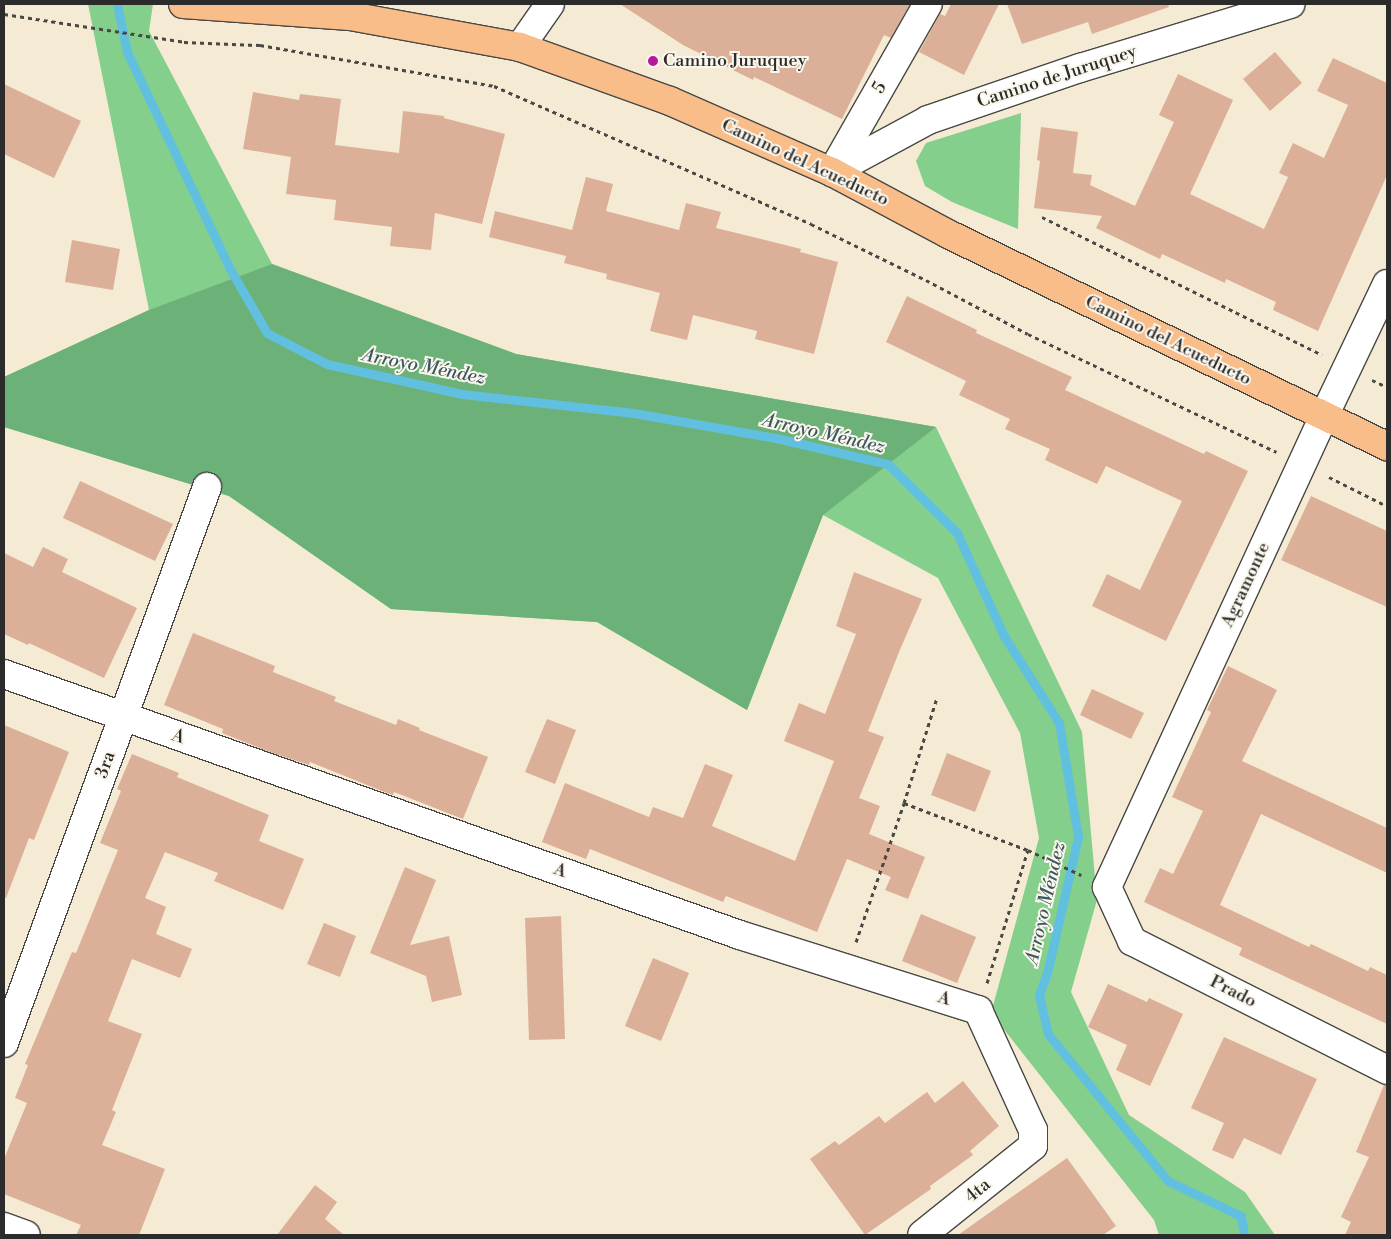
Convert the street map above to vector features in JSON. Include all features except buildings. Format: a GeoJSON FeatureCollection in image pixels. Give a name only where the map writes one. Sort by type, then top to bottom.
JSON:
{"type":"FeatureCollection","features":[{"type":"Feature","properties":{"kind":"main road","name":"Camino del Acueducto"},"geometry":{"type":"LineString","coordinates":[[183,4],[225,5],[350,16],[520,47],[670,101],[832,172],[948,234],[1387,446]]}},
{"type":"Feature","properties":{"kind":"street"},"geometry":{"type":"LineString","coordinates":[[520,47],[550,4]]}},
{"type":"Feature","properties":{"kind":"street","name":"5"},"geometry":{"type":"LineString","coordinates":[[832,172],[928,4]]}},
{"type":"Feature","properties":{"kind":"street","name":"Camino de Juruquey"},"geometry":{"type":"LineString","coordinates":[[832,172],[928,120],[1080,68],[1291,4]]}},
{"type":"Feature","properties":{"kind":"street","name":"Agramonte"},"geometry":{"type":"LineString","coordinates":[[1107,887],[1324,416],[1387,284]]}},
{"type":"Feature","properties":{"kind":"street","name":"3ra"},"geometry":{"type":"LineString","coordinates":[[4,1043],[207,487]]}},
{"type":"Feature","properties":{"kind":"street","name":"A"},"geometry":{"type":"LineString","coordinates":[[4,674],[740,935],[978,1010]]}},
{"type":"Feature","properties":{"kind":"street","name":"Prado"},"geometry":{"type":"LineString","coordinates":[[1107,887],[1132,940],[1387,1070]]}},
{"type":"Feature","properties":{"kind":"street","name":"4ta"},"geometry":{"type":"LineString","coordinates":[[922,1235],[1033,1146],[1033,1130],[978,1010]]}},
{"type":"Feature","properties":{"kind":"street"},"geometry":{"type":"LineString","coordinates":[[4,1227],[26,1235]]}},
{"type":"Feature","properties":{"kind":"path"},"geometry":{"type":"LineString","coordinates":[[4,14],[184,42],[260,45],[494,86],[811,224],[926,280],[1028,334],[1387,506]]}},
{"type":"Feature","properties":{"kind":"path"},"geometry":{"type":"LineString","coordinates":[[1042,218],[1387,387]]}},
{"type":"Feature","properties":{"kind":"path"},"geometry":{"type":"LineString","coordinates":[[846,968],[904,803],[937,698]]}},
{"type":"Feature","properties":{"kind":"path"},"geometry":{"type":"LineString","coordinates":[[904,803],[1028,850],[1107,887]]}},
{"type":"Feature","properties":{"kind":"path"},"geometry":{"type":"LineString","coordinates":[[978,1010],[1028,850]]}},
{"type":"Feature","properties":{"kind":"green space"},"geometry":{"type":"Polygon","coordinates":[[[88,4],[153,4],[149,31],[272,264],[516,354],[936,427],[1082,732],[1097,900],[1071,992],[1129,1115],[1245,1192],[1275,1235],[1159,1235],[1154,1220],[991,1013],[1039,838],[1020,733],[938,578],[823,515],[747,710],[597,622],[391,609],[229,496],[4,427],[4,377],[149,310],[88,4]]]}},
{"type":"Feature","properties":{"kind":"green space"},"geometry":{"type":"Polygon","coordinates":[[[1021,113],[1018,229],[952,202],[925,186],[916,161],[926,143],[1021,113]]]}},
{"type":"Feature","properties":{"kind":"green space"},"geometry":{"type":"Polygon","coordinates":[[[272,264],[516,354],[936,427],[823,515],[747,710],[597,622],[391,609],[229,496],[4,427],[4,377],[149,310],[272,264]]]}},
{"type":"Feature","properties":{"kind":"waterway","name":"Arroyo Méndez"},"geometry":{"type":"LineString","coordinates":[[117,4],[127,52],[230,269],[267,333],[327,364],[462,394],[634,413],[776,438],[888,464],[957,533],[1004,636],[1059,723],[1078,837],[1047,973],[1039,995],[1048,1034],[1168,1181],[1241,1216],[1244,1235]]}},
{"type":"Feature","properties":{"kind":"place","name":"Camino Juruquey"},"geometry":{"type":"Point","coordinates":[653,61]}}]}
